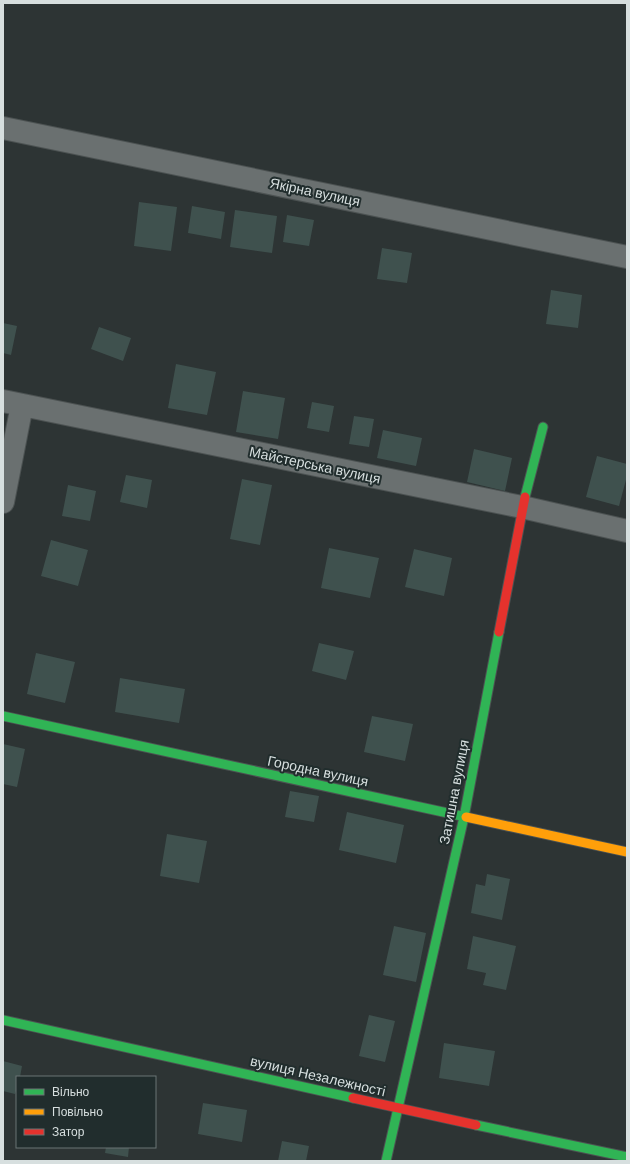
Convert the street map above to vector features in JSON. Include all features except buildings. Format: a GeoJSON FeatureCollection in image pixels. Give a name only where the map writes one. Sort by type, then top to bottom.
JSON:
{"type":"FeatureCollection","features":[{"type":"Feature","properties":{"kind":"street","name":"Якірна вулиця"},"geometry":{"type":"LineString","coordinates":[[3,128],[627,257]]}},
{"type":"Feature","properties":{"kind":"street"},"geometry":{"type":"LineString","coordinates":[[3,502],[13,403]]}},
{"type":"Feature","properties":{"kind":"street","name":"Майстерська вулиця"},"geometry":{"type":"LineString","coordinates":[[13,403],[522,507],[627,532]]}},
{"type":"Feature","properties":{"kind":"street","name":"Затишна вулиця"},"geometry":{"type":"LineString","coordinates":[[386,1161],[464,817],[522,507],[543,427]]}},
{"type":"Feature","properties":{"kind":"street","name":"Городна вулиця"},"geometry":{"type":"LineString","coordinates":[[3,716],[627,852]]}},
{"type":"Feature","properties":{"kind":"street","name":"вулиця Незалежності"},"geometry":{"type":"LineString","coordinates":[[3,1020],[627,1157]]}},
{"type":"Feature","properties":{"kind":"traffic: fast"},"geometry":{"type":"LineString","coordinates":[[525,497],[543,427]]}},
{"type":"Feature","properties":{"kind":"traffic: fast"},"geometry":{"type":"LineString","coordinates":[[386,1161],[464,817],[499,632]]}},
{"type":"Feature","properties":{"kind":"traffic: fast"},"geometry":{"type":"LineString","coordinates":[[3,716],[466,817]]}},
{"type":"Feature","properties":{"kind":"traffic: fast"},"geometry":{"type":"LineString","coordinates":[[3,1020],[353,1098]]}},
{"type":"Feature","properties":{"kind":"traffic: fast"},"geometry":{"type":"LineString","coordinates":[[476,1125],[627,1157]]}},
{"type":"Feature","properties":{"kind":"traffic: slow"},"geometry":{"type":"LineString","coordinates":[[466,817],[627,852]]}},
{"type":"Feature","properties":{"kind":"traffic: jam"},"geometry":{"type":"LineString","coordinates":[[499,632],[525,497]]}},
{"type":"Feature","properties":{"kind":"traffic: jam"},"geometry":{"type":"LineString","coordinates":[[353,1098],[476,1125]]}}]}
